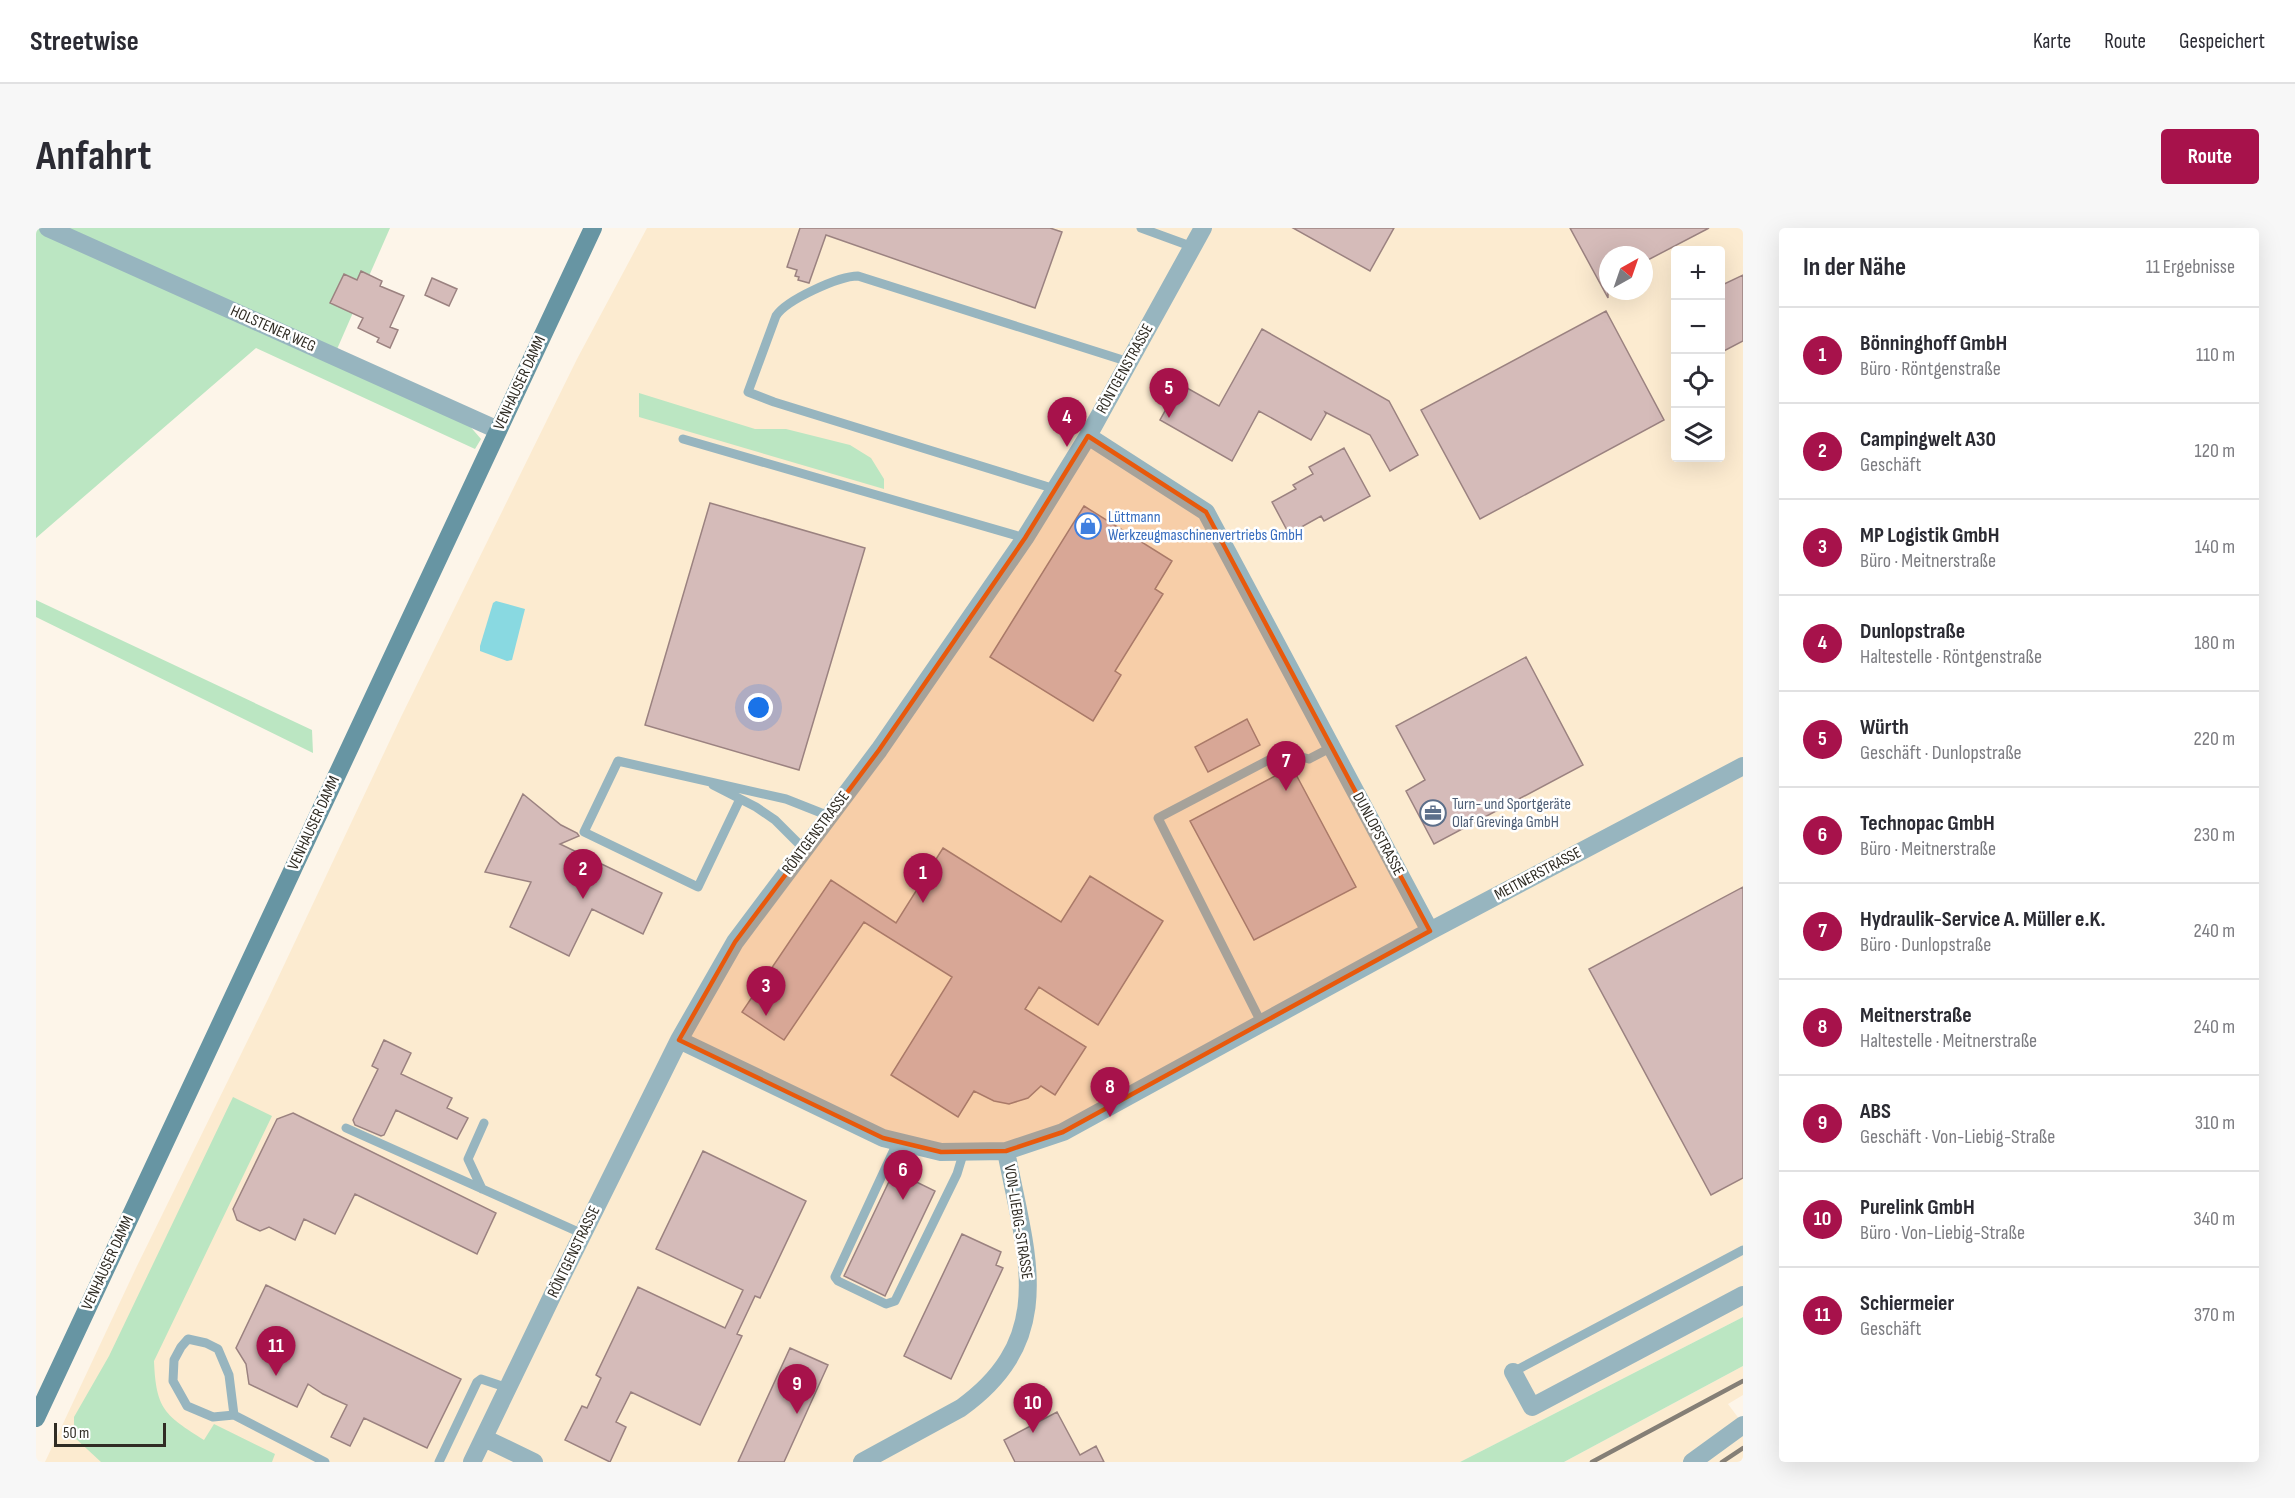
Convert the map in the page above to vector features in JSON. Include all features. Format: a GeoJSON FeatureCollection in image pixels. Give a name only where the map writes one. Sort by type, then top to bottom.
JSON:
{"type":"FeatureCollection","features":[{"type":"Feature","properties":{"kind":"main road","name":"VENHAUSER DAMM"},"geometry":{"type":"LineString","coordinates":[[36,1418],[594,228]]}},
{"type":"Feature","properties":{"kind":"street","name":"HOLSTENER WEG"},"geometry":{"type":"LineString","coordinates":[[48,228],[498,430]]}},
{"type":"Feature","properties":{"kind":"street","name":"RÖNTGENSTRASSE"},"geometry":{"type":"LineString","coordinates":[[472,1462],[679,1040],[735,942],[879,750],[1025,538],[1088,436],[1203,228]]}},
{"type":"Feature","properties":{"kind":"street","name":"DUNLOPSTRASSE"},"geometry":{"type":"LineString","coordinates":[[1088,436],[1206,512],[1430,931]]}},
{"type":"Feature","properties":{"kind":"street","name":"MEITNERSTRASSE"},"geometry":{"type":"LineString","coordinates":[[679,1040],[883,1138],[941,1152],[1006,1152],[1064,1132],[1430,931],[1743,766]]}},
{"type":"Feature","properties":{"kind":"street","name":"VON-LIEBIG-STRASSE"},"geometry":{"type":"LineString","coordinates":[[862,1462],[960,1408],[975,1397],[1008,1360],[1022,1332],[1028,1298],[1029,1272],[1006,1152]]}},
{"type":"Feature","properties":{"kind":"street"},"geometry":{"type":"LineString","coordinates":[[1513,1372],[1532,1407],[1743,1295]]}},
{"type":"Feature","properties":{"kind":"street"},"geometry":{"type":"LineString","coordinates":[[1692,1462],[1743,1425]]}},
{"type":"Feature","properties":{"kind":"street"},"geometry":{"type":"LineString","coordinates":[[484,1438],[534,1462]]}},
{"type":"Feature","properties":{"kind":"lane"},"geometry":{"type":"LineString","coordinates":[[1141,228],[1193,247]]}},
{"type":"Feature","properties":{"kind":"lane"},"geometry":{"type":"LineString","coordinates":[[1055,489],[795,409],[748,392],[776,316],[783,307],[838,279],[858,276],[1129,362]]}},
{"type":"Feature","properties":{"kind":"lane"},"geometry":{"type":"LineString","coordinates":[[683,439],[1025,538]]}},
{"type":"Feature","properties":{"kind":"lane"},"geometry":{"type":"LineString","coordinates":[[1262,1024],[1158,818],[1284,752],[1309,759],[1332,747]]}},
{"type":"Feature","properties":{"kind":"lane"},"geometry":{"type":"LineString","coordinates":[[740,799],[698,887],[584,832],[618,761],[786,799],[830,816]]}},
{"type":"Feature","properties":{"kind":"lane"},"geometry":{"type":"LineString","coordinates":[[698,778],[775,820],[804,849]]}},
{"type":"Feature","properties":{"kind":"lane"},"geometry":{"type":"LineString","coordinates":[[482,1189],[468,1159],[484,1123]]}},
{"type":"Feature","properties":{"kind":"lane"},"geometry":{"type":"LineString","coordinates":[[346,1128],[582,1234]]}},
{"type":"Feature","properties":{"kind":"lane"},"geometry":{"type":"LineString","coordinates":[[898,1142],[835,1274],[838,1281],[886,1304],[895,1301],[957,1174],[964,1152]]}},
{"type":"Feature","properties":{"kind":"lane"},"geometry":{"type":"LineString","coordinates":[[1513,1372],[1743,1250]]}},
{"type":"Feature","properties":{"kind":"lane"},"geometry":{"type":"LineString","coordinates":[[234,1415],[229,1375],[218,1349],[189,1339],[181,1347],[174,1360],[173,1381],[187,1406],[213,1417],[234,1415],[325,1462]]}},
{"type":"Feature","properties":{"kind":"lane"},"geometry":{"type":"LineString","coordinates":[[439,1462],[477,1382],[481,1379],[508,1388]]}},
{"type":"Feature","properties":{"kind":"highlighted area"},"geometry":{"type":"Polygon","coordinates":[[[1088,436],[1206,512],[1430,931],[1063,1132],[1006,1151],[941,1152],[883,1138],[679,1040],[735,942],[879,750],[1025,538],[1088,436]]]}},
{"type":"Feature","properties":{"kind":"shaded area"},"geometry":{"type":"Polygon","coordinates":[[[647,228],[1743,228],[1743,1317],[1460,1462],[45,1462],[401,717],[577,359],[647,228]]]}},
{"type":"Feature","properties":{"kind":"shaded area"},"geometry":{"type":"Polygon","coordinates":[[[1743,1366],[1743,1395],[1728,1404],[1743,1424],[1743,1462],[1564,1462],[1743,1366]]]}},
{"type":"Feature","properties":{"kind":"green space"},"geometry":{"type":"Polygon","coordinates":[[[36,228],[390,228],[334,356],[468,424],[481,439],[475,449],[256,348],[36,538],[36,228]]]}},
{"type":"Feature","properties":{"kind":"green space"},"geometry":{"type":"Polygon","coordinates":[[[639,393],[755,429],[786,429],[850,445],[871,458],[884,479],[884,489],[639,417],[639,393]]]}},
{"type":"Feature","properties":{"kind":"green space"},"geometry":{"type":"Polygon","coordinates":[[[36,600],[312,730],[313,753],[36,617],[36,600]]]}},
{"type":"Feature","properties":{"kind":"green space"},"geometry":{"type":"Polygon","coordinates":[[[233,1097],[272,1116],[154,1361],[155,1377],[160,1401],[165,1410],[180,1424],[204,1440],[214,1424],[275,1454],[272,1462],[101,1462],[74,1437],[74,1417],[109,1356],[233,1097]]]}},
{"type":"Feature","properties":{"kind":"green space"},"geometry":{"type":"Polygon","coordinates":[[[1743,1317],[1743,1366],[1564,1462],[1460,1462],[1743,1317]]]}},
{"type":"Feature","properties":{"kind":"water"},"geometry":{"type":"Polygon","coordinates":[[[496,601],[525,609],[512,660],[507,661],[480,651],[493,603],[496,601]]]}},
{"type":"Feature","properties":{"kind":"building"},"geometry":{"type":"Polygon","coordinates":[[[800,228],[1050,228],[1062,232],[1035,308],[826,235],[809,283],[798,280],[799,277],[795,276],[797,270],[787,267],[800,228]]]}},
{"type":"Feature","properties":{"kind":"building"},"geometry":{"type":"Polygon","coordinates":[[[1293,228],[1394,228],[1370,271],[1293,228]]]}},
{"type":"Feature","properties":{"kind":"building"},"geometry":{"type":"Polygon","coordinates":[[[1570,228],[1709,228],[1653,257],[1653,246],[1599,246],[1599,281],[1570,228]]]}},
{"type":"Feature","properties":{"kind":"building"},"geometry":{"type":"Polygon","coordinates":[[[361,271],[382,281],[380,286],[404,296],[390,327],[398,330],[390,348],[377,342],[379,338],[358,328],[363,318],[330,303],[344,274],[357,280],[361,271]]]}},
{"type":"Feature","properties":{"kind":"building"},"geometry":{"type":"Polygon","coordinates":[[[1743,275],[1743,341],[1725,350],[1725,300],[1725,284],[1743,275]]]}},
{"type":"Feature","properties":{"kind":"building"},"geometry":{"type":"Polygon","coordinates":[[[432,278],[457,289],[449,306],[425,295],[432,278]]]}},
{"type":"Feature","properties":{"kind":"building"},"geometry":{"type":"Polygon","coordinates":[[[1606,311],[1664,420],[1480,519],[1421,410],[1606,311]]]}},
{"type":"Feature","properties":{"kind":"building"},"geometry":{"type":"Polygon","coordinates":[[[1262,329],[1389,401],[1418,455],[1390,471],[1370,435],[1325,412],[1311,440],[1259,411],[1232,461],[1160,420],[1180,384],[1219,406],[1262,329]]]}},
{"type":"Feature","properties":{"kind":"building"},"geometry":{"type":"Polygon","coordinates":[[[1344,448],[1370,496],[1324,521],[1321,516],[1289,534],[1272,502],[1296,489],[1293,485],[1313,474],[1309,467],[1344,448]]]}},
{"type":"Feature","properties":{"kind":"building"},"geometry":{"type":"Polygon","coordinates":[[[710,503],[865,548],[799,770],[645,725],[710,503]]]}},
{"type":"Feature","properties":{"kind":"building"},"geometry":{"type":"Polygon","coordinates":[[[1084,506],[1172,561],[1155,589],[1163,594],[1115,671],[1121,675],[1093,721],[990,657],[1084,506]]]}},
{"type":"Feature","properties":{"kind":"building"},"geometry":{"type":"Polygon","coordinates":[[[1526,657],[1583,765],[1434,844],[1406,791],[1425,780],[1396,726],[1526,657]]]}},
{"type":"Feature","properties":{"kind":"building"},"geometry":{"type":"Polygon","coordinates":[[[1247,719],[1260,745],[1208,772],[1195,747],[1247,719]]]}},
{"type":"Feature","properties":{"kind":"building"},"geometry":{"type":"Polygon","coordinates":[[[1292,767],[1356,887],[1254,940],[1190,821],[1292,767]]]}},
{"type":"Feature","properties":{"kind":"building"},"geometry":{"type":"Polygon","coordinates":[[[523,794],[561,825],[579,836],[560,844],[662,893],[643,934],[592,909],[569,956],[510,927],[531,882],[485,872],[523,794]]]}},
{"type":"Feature","properties":{"kind":"building"},"geometry":{"type":"Polygon","coordinates":[[[943,848],[1061,922],[1090,876],[1163,921],[1098,1025],[1039,987],[1025,1009],[1086,1047],[1055,1095],[1041,1086],[1028,1098],[1009,1104],[994,1101],[974,1091],[958,1117],[891,1075],[952,977],[864,922],[784,1040],[742,1012],[831,880],[896,923],[943,848]]]}},
{"type":"Feature","properties":{"kind":"building"},"geometry":{"type":"Polygon","coordinates":[[[1743,887],[1743,1178],[1711,1195],[1589,969],[1743,887]]]}},
{"type":"Feature","properties":{"kind":"building"},"geometry":{"type":"Polygon","coordinates":[[[384,1040],[411,1053],[401,1074],[452,1098],[447,1108],[468,1118],[457,1139],[396,1110],[384,1135],[381,1136],[355,1125],[353,1120],[378,1069],[372,1066],[384,1040]]]}},
{"type":"Feature","properties":{"kind":"building"},"geometry":{"type":"Polygon","coordinates":[[[293,1113],[496,1213],[477,1254],[355,1194],[335,1234],[304,1219],[295,1240],[269,1227],[260,1231],[237,1220],[233,1209],[277,1119],[293,1113]]]}},
{"type":"Feature","properties":{"kind":"building"},"geometry":{"type":"Polygon","coordinates":[[[703,1151],[806,1201],[760,1298],[755,1296],[737,1334],[742,1336],[700,1425],[631,1392],[616,1422],[626,1427],[610,1462],[565,1440],[582,1406],[587,1408],[601,1378],[596,1375],[638,1287],[725,1328],[743,1290],[656,1249],[703,1151]]]}},
{"type":"Feature","properties":{"kind":"building"},"geometry":{"type":"Polygon","coordinates":[[[894,1171],[935,1191],[885,1296],[844,1276],[894,1171]]]}},
{"type":"Feature","properties":{"kind":"building"},"geometry":{"type":"Polygon","coordinates":[[[962,1234],[1001,1252],[996,1265],[1003,1268],[951,1379],[904,1356],[962,1234]]]}},
{"type":"Feature","properties":{"kind":"building"},"geometry":{"type":"Polygon","coordinates":[[[266,1285],[461,1379],[427,1448],[364,1418],[350,1446],[331,1437],[347,1405],[308,1384],[297,1407],[249,1384],[246,1364],[236,1348],[266,1285]]]}},
{"type":"Feature","properties":{"kind":"building"},"geometry":{"type":"Polygon","coordinates":[[[790,1348],[828,1365],[784,1462],[738,1462],[790,1348]]]}},
{"type":"Feature","properties":{"kind":"building"},"geometry":{"type":"Polygon","coordinates":[[[1057,1412],[1080,1455],[1096,1446],[1104,1462],[1015,1462],[1004,1440],[1057,1412]]]}},
{"type":"Feature","properties":{"kind":"railway"},"geometry":{"type":"LineString","coordinates":[[1592,1462],[1743,1381]]}},
{"type":"Feature","properties":{"kind":"railway"},"geometry":{"type":"LineString","coordinates":[[1722,1462],[1743,1448]]}},
{"type":"Feature","properties":{"kind":"place","name":"Würth"},"geometry":{"type":"Point","coordinates":[1169,418]}},
{"type":"Feature","properties":{"kind":"place","name":"Dunlopstraße"},"geometry":{"type":"Point","coordinates":[1067,447]}},
{"type":"Feature","properties":{"kind":"place","name":"Lüttmann Werkzeugmaschinenvertriebs GmbH"},"geometry":{"type":"Point","coordinates":[1088,526]}},
{"type":"Feature","properties":{"kind":"place","name":"Hydraulik-Service A. Müller e.K."},"geometry":{"type":"Point","coordinates":[1286,791]}},
{"type":"Feature","properties":{"kind":"place","name":"Turn- und Sportgeräte Olaf Grevinga GmbH"},"geometry":{"type":"Point","coordinates":[1433,813]}},
{"type":"Feature","properties":{"kind":"place","name":"Campingwelt A30"},"geometry":{"type":"Point","coordinates":[583,899]}},
{"type":"Feature","properties":{"kind":"place","name":"Bönninghoff GmbH"},"geometry":{"type":"Point","coordinates":[923,903]}},
{"type":"Feature","properties":{"kind":"place","name":"MP Logistik GmbH"},"geometry":{"type":"Point","coordinates":[766,1016]}},
{"type":"Feature","properties":{"kind":"place","name":"Meitnerstraße"},"geometry":{"type":"Point","coordinates":[1110,1117]}},
{"type":"Feature","properties":{"kind":"place","name":"Technopac GmbH"},"geometry":{"type":"Point","coordinates":[903,1200]}},
{"type":"Feature","properties":{"kind":"place","name":"Schiermeier"},"geometry":{"type":"Point","coordinates":[276,1376]}},
{"type":"Feature","properties":{"kind":"place","name":"ABS"},"geometry":{"type":"Point","coordinates":[797,1414]}},
{"type":"Feature","properties":{"kind":"place","name":"Purelink GmbH"},"geometry":{"type":"Point","coordinates":[1033,1433]}}]}
